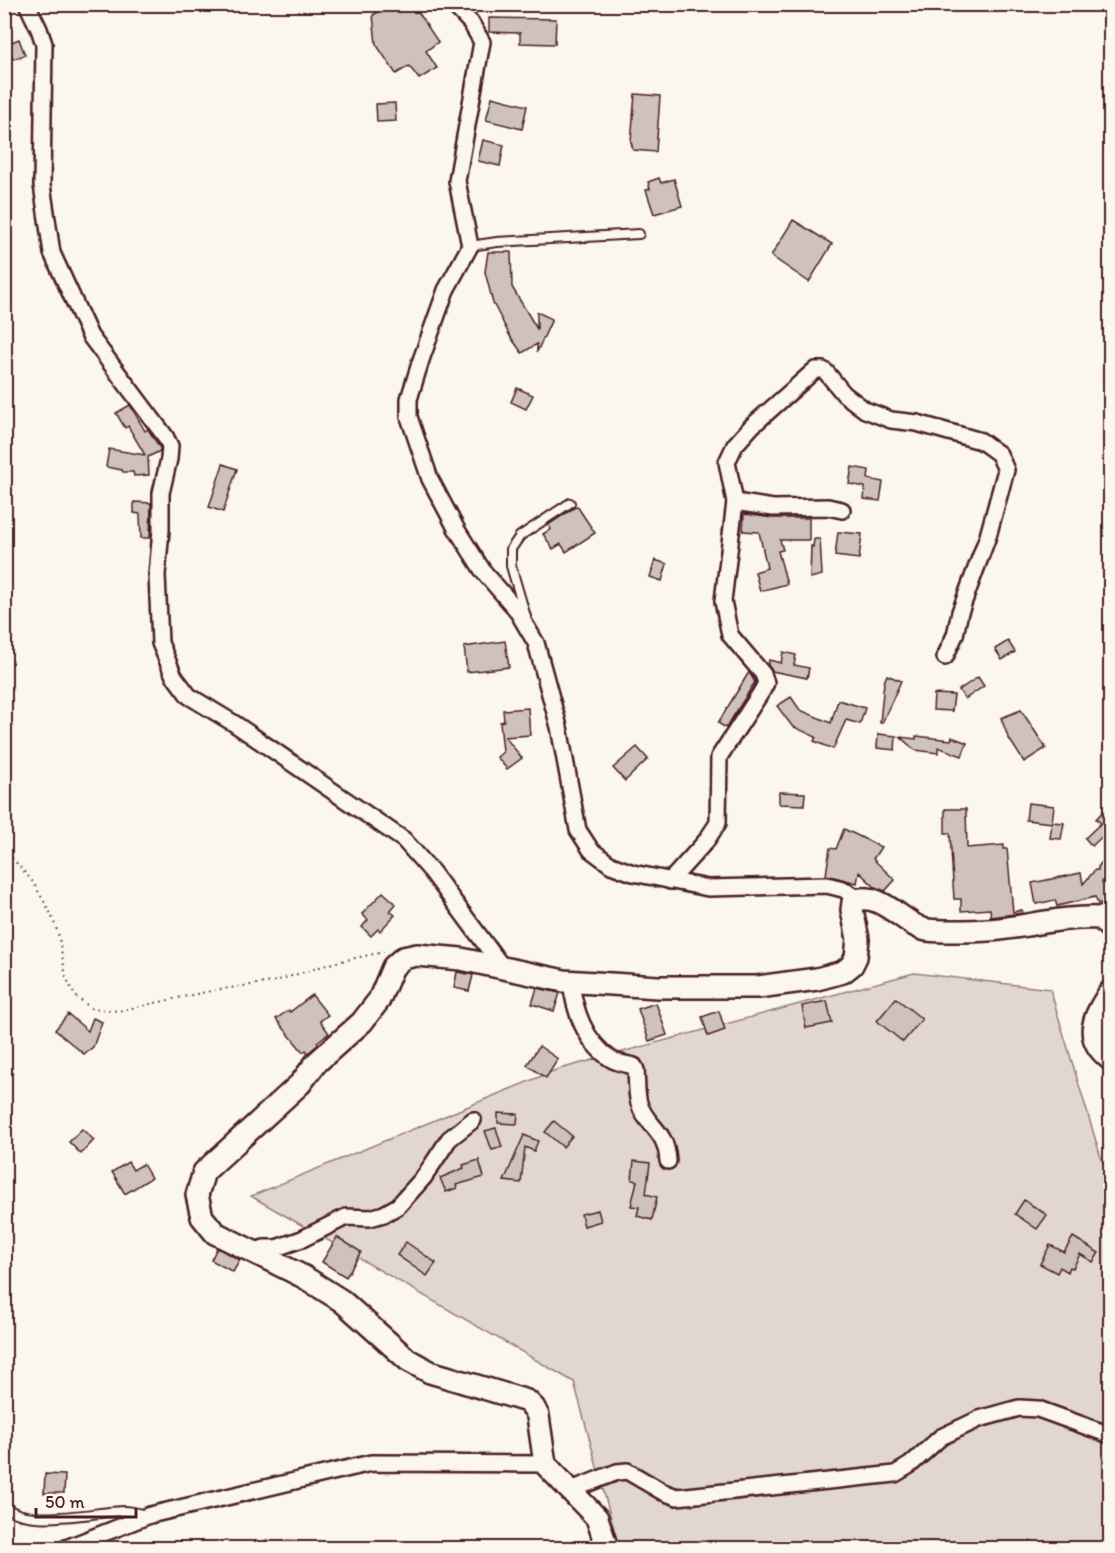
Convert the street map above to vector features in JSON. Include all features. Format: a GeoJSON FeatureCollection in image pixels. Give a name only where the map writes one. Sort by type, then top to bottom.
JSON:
{"type":"FeatureCollection","features":[{"type":"Feature","properties":{"kind":"street"},"geometry":{"type":"LineString","coordinates":[[27,4],[44,44],[42,185],[52,253],[90,336],[165,436],[170,446],[161,494],[157,574],[160,643],[174,676],[189,696],[235,724],[404,840],[432,872],[503,968]]}},
{"type":"Feature","properties":{"kind":"street"},"geometry":{"type":"LineString","coordinates":[[453,4],[471,22],[482,42],[458,182],[470,246],[446,290],[421,360],[409,399],[409,417],[430,479],[457,530],[483,571],[516,609],[536,644],[560,727],[578,830],[591,850],[612,865],[633,873],[708,888],[827,885],[843,889],[859,899],[867,899],[889,907],[924,930],[999,929],[1082,916],[1101,918],[1110,928]]}},
{"type":"Feature","properties":{"kind":"street"},"geometry":{"type":"LineString","coordinates":[[670,880],[706,842],[718,823],[719,757],[766,683],[763,674],[730,635],[724,610],[726,569],[735,502],[727,462],[735,445],[752,426],[802,380],[819,369],[826,372],[856,405],[866,410],[891,420],[917,423],[981,441],[999,454],[1006,470],[1004,478],[988,536],[960,612],[955,635],[945,657]]}},
{"type":"Feature","properties":{"kind":"street"},"geometry":{"type":"LineString","coordinates":[[735,502],[773,508],[828,507],[842,510]]}},
{"type":"Feature","properties":{"kind":"street"},"geometry":{"type":"LineString","coordinates":[[607,1548],[597,1518],[545,1464],[538,1416],[527,1401],[430,1371],[415,1364],[342,1301],[304,1277],[215,1233],[202,1217],[197,1195],[204,1172],[300,1084],[316,1063],[362,1022],[378,999],[393,967],[403,958],[417,955],[461,959],[571,981],[658,987],[758,987],[817,979],[843,972],[852,965],[856,957],[858,939],[852,910],[854,902],[859,899]]}},
{"type":"Feature","properties":{"kind":"street"},"geometry":{"type":"LineString","coordinates":[[571,981],[577,1011],[586,1033],[611,1059],[633,1066],[636,1070],[639,1105],[664,1138],[668,1161]]}},
{"type":"Feature","properties":{"kind":"street"},"geometry":{"type":"LineString","coordinates":[[1110,992],[1096,1014],[1094,1041],[1100,1051],[1110,1059]]}},
{"type":"Feature","properties":{"kind":"street"},"geometry":{"type":"LineString","coordinates":[[253,1252],[264,1248],[276,1248],[302,1239],[346,1217],[370,1218],[399,1206],[424,1177],[449,1139],[473,1120]]}},
{"type":"Feature","properties":{"kind":"street"},"geometry":{"type":"LineString","coordinates":[[571,1490],[617,1472],[627,1471],[663,1492],[677,1497],[895,1474],[910,1465],[940,1437],[979,1419],[1019,1408],[1038,1409],[1110,1435]]}},
{"type":"Feature","properties":{"kind":"street"},"geometry":{"type":"LineString","coordinates":[[66,1548],[150,1515],[371,1463],[545,1464]]}},
{"type":"Feature","properties":{"kind":"lane"},"geometry":{"type":"LineString","coordinates":[[470,246],[639,234]]}},
{"type":"Feature","properties":{"kind":"lane"},"geometry":{"type":"LineString","coordinates":[[527,628],[526,615],[511,566],[512,549],[520,536],[570,502]]}},
{"type":"Feature","properties":{"kind":"lane"},"geometry":{"type":"LineString","coordinates":[[4,1505],[24,1515],[50,1517],[74,1518],[124,1511],[150,1515]]}},
{"type":"Feature","properties":{"kind":"path"},"geometry":{"type":"LineString","coordinates":[[4,849],[33,882],[51,914],[58,933],[66,977],[75,996],[91,1008],[118,1011],[214,990],[272,982],[336,962],[386,951],[395,952],[403,958]]}},
{"type":"Feature","properties":{"kind":"shaded area"},"geometry":{"type":"Polygon","coordinates":[[[914,973],[1050,989],[1102,1161],[1110,1167],[1110,1548],[619,1548],[574,1382],[251,1196],[556,1070],[914,973]]]}},
{"type":"Feature","properties":{"kind":"building"},"geometry":{"type":"Polygon","coordinates":[[[392,4],[413,4],[438,42],[426,51],[437,68],[419,79],[409,66],[396,74],[376,44],[373,15],[392,4]]]}},
{"type":"Feature","properties":{"kind":"building"},"geometry":{"type":"Polygon","coordinates":[[[489,18],[556,19],[555,44],[520,43],[520,33],[489,32],[489,18]]]}},
{"type":"Feature","properties":{"kind":"building"},"geometry":{"type":"Polygon","coordinates":[[[19,39],[25,55],[13,59],[7,44],[19,39]]]}},
{"type":"Feature","properties":{"kind":"building"},"geometry":{"type":"Polygon","coordinates":[[[635,94],[660,96],[656,152],[633,150],[631,142],[635,94]]]}},
{"type":"Feature","properties":{"kind":"building"},"geometry":{"type":"Polygon","coordinates":[[[492,97],[527,106],[522,129],[486,120],[492,97]]]}},
{"type":"Feature","properties":{"kind":"building"},"geometry":{"type":"Polygon","coordinates":[[[395,103],[396,121],[377,122],[376,104],[395,103]]]}},
{"type":"Feature","properties":{"kind":"building"},"geometry":{"type":"Polygon","coordinates":[[[483,140],[504,145],[500,166],[478,161],[483,140]]]}},
{"type":"Feature","properties":{"kind":"building"},"geometry":{"type":"Polygon","coordinates":[[[659,178],[661,183],[674,179],[682,206],[654,214],[646,190],[650,189],[648,182],[659,178]]]}},
{"type":"Feature","properties":{"kind":"building"},"geometry":{"type":"Polygon","coordinates":[[[793,220],[832,244],[809,282],[771,256],[793,220]]]}},
{"type":"Feature","properties":{"kind":"building"},"geometry":{"type":"Polygon","coordinates":[[[488,252],[511,252],[512,287],[537,329],[537,312],[552,319],[537,352],[537,344],[522,353],[510,336],[493,303],[485,272],[488,252]]]}},
{"type":"Feature","properties":{"kind":"building"},"geometry":{"type":"Polygon","coordinates":[[[517,388],[533,395],[526,409],[511,402],[517,388]]]}},
{"type":"Feature","properties":{"kind":"building"},"geometry":{"type":"Polygon","coordinates":[[[130,405],[145,431],[148,429],[160,448],[160,451],[148,457],[149,475],[134,476],[133,472],[123,472],[106,467],[109,449],[145,455],[128,426],[125,428],[116,413],[130,405]]]}},
{"type":"Feature","properties":{"kind":"building"},"geometry":{"type":"Polygon","coordinates":[[[223,464],[237,469],[223,512],[209,507],[223,464]]]}},
{"type":"Feature","properties":{"kind":"building"},"geometry":{"type":"Polygon","coordinates":[[[852,467],[869,470],[868,479],[883,482],[880,501],[864,499],[865,487],[849,484],[852,467]]]}},
{"type":"Feature","properties":{"kind":"building"},"geometry":{"type":"Polygon","coordinates":[[[134,502],[151,503],[150,538],[141,538],[140,514],[134,513],[134,502]]]}},
{"type":"Feature","properties":{"kind":"building"},"geometry":{"type":"Polygon","coordinates":[[[577,506],[595,533],[566,552],[561,544],[553,549],[543,534],[551,529],[548,525],[577,506]]]}},
{"type":"Feature","properties":{"kind":"building"},"geometry":{"type":"Polygon","coordinates":[[[744,514],[773,518],[809,518],[809,540],[780,540],[783,550],[778,551],[787,584],[760,591],[755,572],[767,568],[759,532],[743,531],[744,514]]]}},
{"type":"Feature","properties":{"kind":"building"},"geometry":{"type":"Polygon","coordinates":[[[838,532],[862,534],[859,559],[835,556],[838,532]]]}},
{"type":"Feature","properties":{"kind":"building"},"geometry":{"type":"Polygon","coordinates":[[[814,539],[820,539],[822,575],[810,578],[811,546],[813,547],[814,539]]]}},
{"type":"Feature","properties":{"kind":"building"},"geometry":{"type":"Polygon","coordinates":[[[655,560],[667,564],[662,581],[650,577],[655,560]]]}},
{"type":"Feature","properties":{"kind":"building"},"geometry":{"type":"Polygon","coordinates":[[[505,641],[509,667],[467,672],[464,647],[505,641]]]}},
{"type":"Feature","properties":{"kind":"building"},"geometry":{"type":"Polygon","coordinates":[[[1008,641],[1015,652],[1002,660],[995,649],[1008,641]]]}},
{"type":"Feature","properties":{"kind":"building"},"geometry":{"type":"Polygon","coordinates":[[[783,652],[796,655],[794,665],[809,668],[807,678],[772,671],[768,665],[769,660],[781,663],[783,652]]]}},
{"type":"Feature","properties":{"kind":"building"},"geometry":{"type":"Polygon","coordinates":[[[749,672],[755,682],[726,728],[718,723],[749,672]]]}},
{"type":"Feature","properties":{"kind":"building"},"geometry":{"type":"Polygon","coordinates":[[[887,675],[901,681],[880,723],[884,682],[887,675]]]}},
{"type":"Feature","properties":{"kind":"building"},"geometry":{"type":"Polygon","coordinates":[[[978,677],[984,686],[965,699],[959,690],[978,677]]]}},
{"type":"Feature","properties":{"kind":"building"},"geometry":{"type":"Polygon","coordinates":[[[934,694],[954,695],[952,711],[933,710],[934,694]]]}},
{"type":"Feature","properties":{"kind":"building"},"geometry":{"type":"Polygon","coordinates":[[[791,697],[800,710],[831,723],[838,700],[865,708],[860,724],[846,720],[833,749],[814,741],[816,737],[792,726],[777,706],[791,697]]]}},
{"type":"Feature","properties":{"kind":"building"},"geometry":{"type":"Polygon","coordinates":[[[528,708],[530,735],[505,737],[522,758],[507,769],[497,757],[503,752],[500,722],[504,721],[503,710],[528,708]]]}},
{"type":"Feature","properties":{"kind":"building"},"geometry":{"type":"Polygon","coordinates":[[[1021,710],[1046,748],[1024,762],[1008,737],[1001,718],[1021,710]]]}},
{"type":"Feature","properties":{"kind":"building"},"geometry":{"type":"Polygon","coordinates":[[[878,734],[896,736],[895,750],[877,748],[878,734]]]}},
{"type":"Feature","properties":{"kind":"building"},"geometry":{"type":"Polygon","coordinates":[[[916,736],[951,740],[952,737],[967,743],[962,756],[938,747],[938,753],[915,750],[900,737],[916,739],[916,736]]]}},
{"type":"Feature","properties":{"kind":"building"},"geometry":{"type":"Polygon","coordinates":[[[637,747],[648,759],[625,781],[613,768],[637,747]]]}},
{"type":"Feature","properties":{"kind":"building"},"geometry":{"type":"Polygon","coordinates":[[[779,792],[805,793],[804,805],[779,804],[779,792]]]}},
{"type":"Feature","properties":{"kind":"building"},"geometry":{"type":"Polygon","coordinates":[[[1028,803],[1054,806],[1052,822],[1064,823],[1061,839],[1050,838],[1052,823],[1026,820],[1028,803]]]}},
{"type":"Feature","properties":{"kind":"building"},"geometry":{"type":"Polygon","coordinates":[[[1110,804],[1110,832],[1109,830],[1092,846],[1085,838],[1101,823],[1096,819],[1110,804]]]}},
{"type":"Feature","properties":{"kind":"building"},"geometry":{"type":"Polygon","coordinates":[[[945,809],[966,809],[967,848],[1004,845],[1004,849],[1007,849],[1013,912],[1022,910],[1023,913],[991,917],[990,909],[961,911],[961,899],[954,899],[950,833],[945,833],[945,809]]]}},
{"type":"Feature","properties":{"kind":"building"},"geometry":{"type":"Polygon","coordinates":[[[844,829],[881,847],[873,859],[895,880],[885,891],[875,887],[859,872],[857,883],[826,875],[830,848],[836,849],[844,829]]]}},
{"type":"Feature","properties":{"kind":"building"},"geometry":{"type":"Polygon","coordinates":[[[1110,851],[1110,871],[1102,882],[1109,900],[1098,904],[1095,897],[1057,906],[1055,900],[1036,904],[1032,883],[1081,873],[1083,884],[1095,870],[1098,870],[1110,851]]]}},
{"type":"Feature","properties":{"kind":"building"},"geometry":{"type":"Polygon","coordinates":[[[383,892],[396,904],[390,911],[395,915],[380,931],[378,929],[371,936],[362,927],[368,920],[362,914],[383,892]]]}},
{"type":"Feature","properties":{"kind":"building"},"geometry":{"type":"Polygon","coordinates":[[[457,972],[473,975],[469,991],[454,988],[457,972]]]}},
{"type":"Feature","properties":{"kind":"building"},"geometry":{"type":"Polygon","coordinates":[[[537,988],[560,993],[554,1011],[532,1004],[537,988]]]}},
{"type":"Feature","properties":{"kind":"building"},"geometry":{"type":"Polygon","coordinates":[[[312,995],[328,1015],[320,1021],[329,1033],[308,1053],[306,1050],[303,1052],[276,1019],[289,1010],[290,1012],[312,995]]]}},
{"type":"Feature","properties":{"kind":"building"},"geometry":{"type":"Polygon","coordinates":[[[896,998],[922,1019],[903,1042],[877,1021],[896,998]]]}},
{"type":"Feature","properties":{"kind":"building"},"geometry":{"type":"Polygon","coordinates":[[[827,1001],[832,1023],[806,1028],[802,1006],[827,1001]]]}},
{"type":"Feature","properties":{"kind":"building"},"geometry":{"type":"Polygon","coordinates":[[[656,1003],[667,1035],[649,1041],[638,1009],[656,1003]]]}},
{"type":"Feature","properties":{"kind":"building"},"geometry":{"type":"Polygon","coordinates":[[[719,1011],[725,1030],[708,1036],[702,1017],[719,1011]]]}},
{"type":"Feature","properties":{"kind":"building"},"geometry":{"type":"Polygon","coordinates":[[[68,1014],[88,1031],[93,1018],[102,1022],[93,1047],[84,1054],[55,1030],[68,1014]]]}},
{"type":"Feature","properties":{"kind":"building"},"geometry":{"type":"Polygon","coordinates":[[[539,1046],[558,1059],[546,1078],[527,1065],[539,1046]]]}},
{"type":"Feature","properties":{"kind":"building"},"geometry":{"type":"Polygon","coordinates":[[[498,1113],[518,1114],[517,1124],[498,1123],[498,1113]]]}},
{"type":"Feature","properties":{"kind":"building"},"geometry":{"type":"Polygon","coordinates":[[[554,1121],[572,1136],[563,1147],[545,1132],[554,1121]]]}},
{"type":"Feature","properties":{"kind":"building"},"geometry":{"type":"Polygon","coordinates":[[[496,1128],[502,1147],[492,1150],[485,1131],[496,1128]]]}},
{"type":"Feature","properties":{"kind":"building"},"geometry":{"type":"Polygon","coordinates":[[[82,1129],[94,1140],[81,1154],[69,1142],[82,1129]]]}},
{"type":"Feature","properties":{"kind":"building"},"geometry":{"type":"Polygon","coordinates":[[[524,1135],[538,1141],[534,1151],[525,1147],[521,1183],[504,1181],[524,1135]]]}},
{"type":"Feature","properties":{"kind":"building"},"geometry":{"type":"Polygon","coordinates":[[[479,1160],[484,1177],[456,1185],[457,1188],[446,1192],[440,1178],[464,1168],[463,1165],[479,1160]]]}},
{"type":"Feature","properties":{"kind":"building"},"geometry":{"type":"Polygon","coordinates":[[[634,1161],[650,1163],[646,1194],[657,1197],[652,1220],[637,1216],[639,1207],[631,1206],[637,1181],[632,1180],[634,1161]]]}},
{"type":"Feature","properties":{"kind":"building"},"geometry":{"type":"Polygon","coordinates":[[[128,1162],[133,1170],[143,1164],[151,1178],[125,1194],[112,1172],[128,1162]]]}},
{"type":"Feature","properties":{"kind":"building"},"geometry":{"type":"Polygon","coordinates":[[[1024,1200],[1047,1215],[1037,1229],[1015,1214],[1024,1200]]]}},
{"type":"Feature","properties":{"kind":"building"},"geometry":{"type":"Polygon","coordinates":[[[598,1210],[601,1221],[584,1226],[581,1214],[598,1210]]]}},
{"type":"Feature","properties":{"kind":"building"},"geometry":{"type":"Polygon","coordinates":[[[337,1237],[361,1252],[346,1277],[322,1262],[337,1237]]]}},
{"type":"Feature","properties":{"kind":"building"},"geometry":{"type":"Polygon","coordinates":[[[1073,1237],[1099,1253],[1093,1262],[1080,1254],[1073,1268],[1070,1267],[1068,1272],[1060,1267],[1057,1273],[1040,1264],[1050,1245],[1064,1252],[1073,1237]]]}},
{"type":"Feature","properties":{"kind":"building"},"geometry":{"type":"Polygon","coordinates":[[[406,1242],[436,1263],[427,1276],[397,1255],[406,1242]]]}},
{"type":"Feature","properties":{"kind":"building"},"geometry":{"type":"Polygon","coordinates":[[[217,1248],[240,1260],[233,1272],[211,1260],[217,1248]]]}},
{"type":"Feature","properties":{"kind":"building"},"geometry":{"type":"Polygon","coordinates":[[[45,1474],[65,1475],[64,1493],[44,1493],[45,1474]]]}}]}
